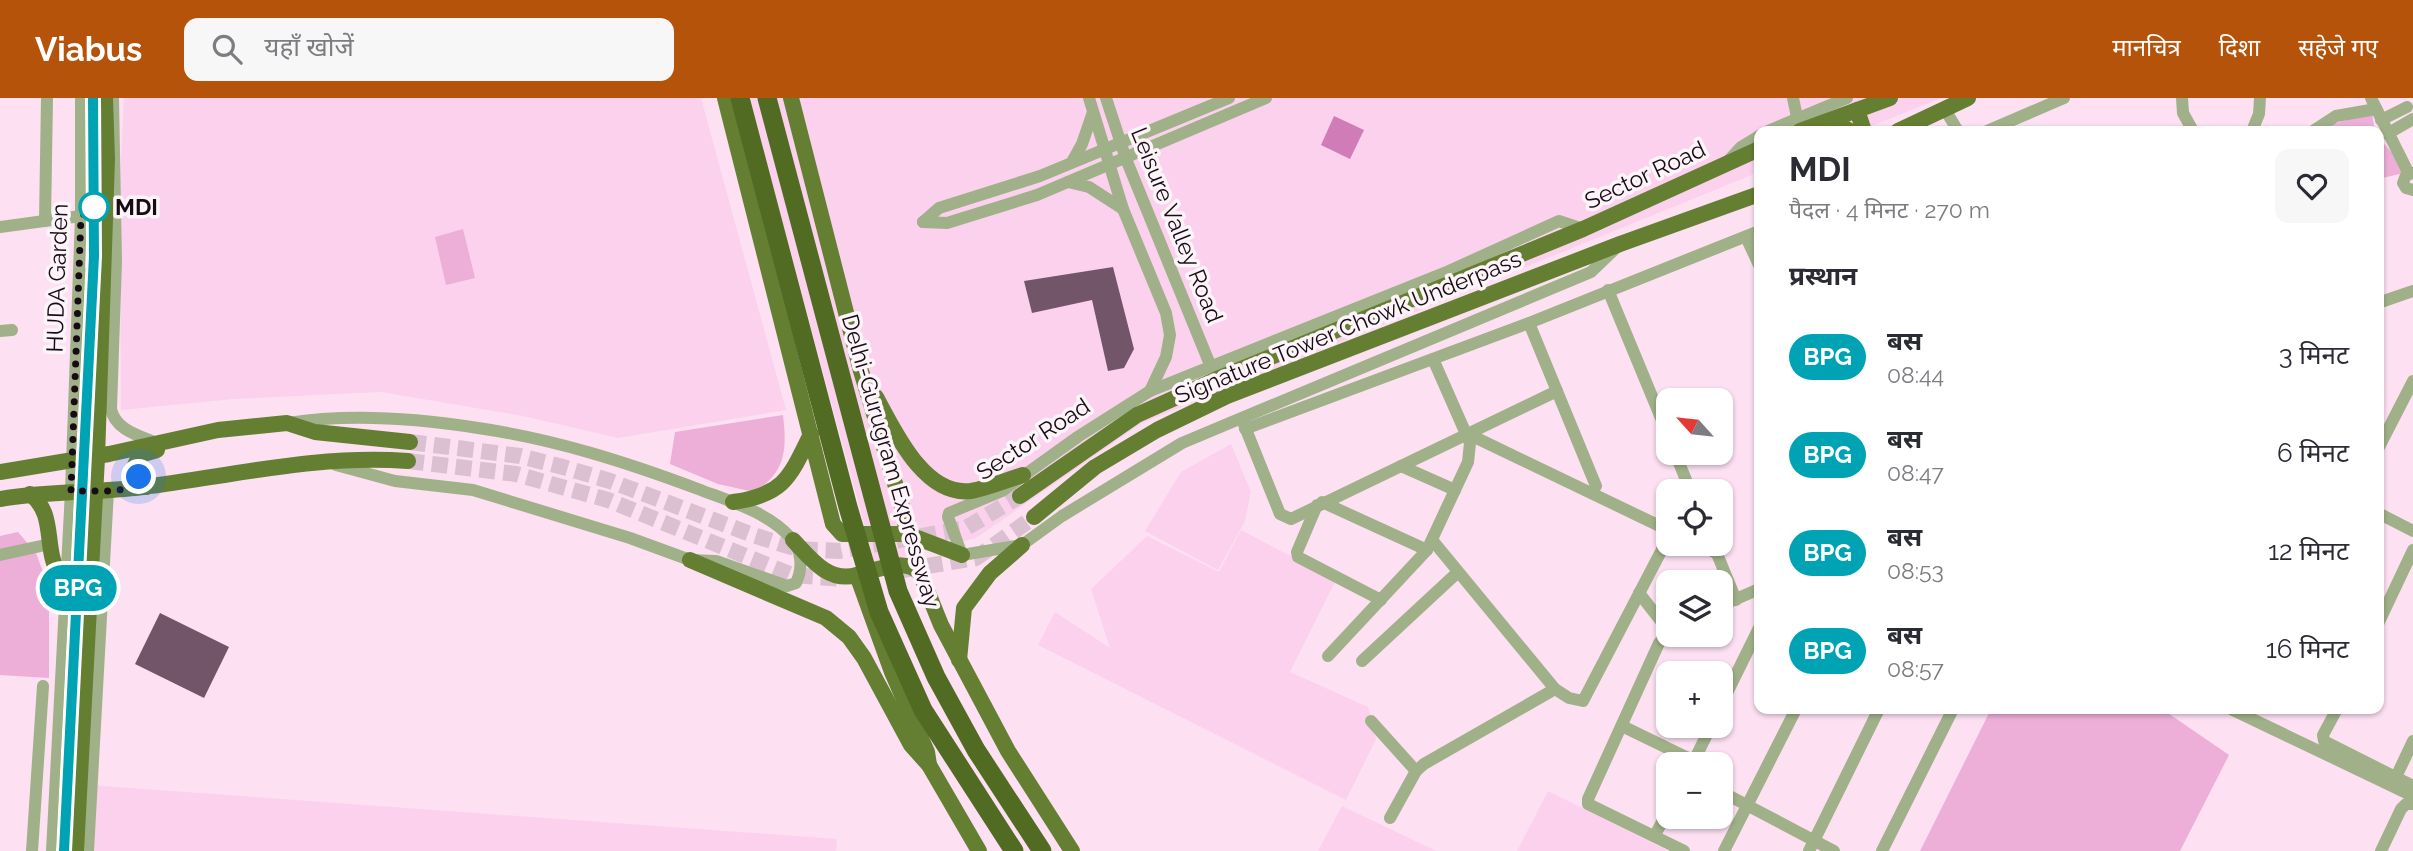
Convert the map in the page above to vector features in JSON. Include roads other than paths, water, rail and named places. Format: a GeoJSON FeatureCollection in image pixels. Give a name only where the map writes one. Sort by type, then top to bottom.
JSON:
{"type":"FeatureCollection","features":[{"type":"Feature","properties":{"kind":"highway"},"geometry":{"type":"LineString","coordinates":[[740,98],[878,612],[923,710],[1014,851]]}},
{"type":"Feature","properties":{"kind":"highway","name":"Delhi-Gurugram Expressway"},"geometry":{"type":"LineString","coordinates":[[766,98],[898,592],[936,677],[976,751],[1042,851]]}},
{"type":"Feature","properties":{"kind":"main road"},"geometry":{"type":"LineString","coordinates":[[64,851],[94,256],[93,98]]}},
{"type":"Feature","properties":{"kind":"main road"},"geometry":{"type":"LineString","coordinates":[[76,851],[98,432],[107,159],[105,98]]}},
{"type":"Feature","properties":{"kind":"main road"},"geometry":{"type":"LineString","coordinates":[[725,98],[835,529],[842,534],[907,534],[962,555]]}},
{"type":"Feature","properties":{"kind":"main road"},"geometry":{"type":"LineString","coordinates":[[791,98],[861,371],[903,510],[907,534]]}},
{"type":"Feature","properties":{"kind":"main road"},"geometry":{"type":"LineString","coordinates":[[1802,126],[1852,104],[1890,98]]}},
{"type":"Feature","properties":{"kind":"main road"},"geometry":{"type":"LineString","coordinates":[[1908,126],[1968,98]]}},
{"type":"Feature","properties":{"kind":"main road"},"geometry":{"type":"LineString","coordinates":[[1852,104],[1862,126]]}},
{"type":"Feature","properties":{"kind":"main road"},"geometry":{"type":"LineString","coordinates":[[1820,126],[1842,126]]}},
{"type":"Feature","properties":{"kind":"main road","name":"Sector Road"},"geometry":{"type":"LineString","coordinates":[[1583,229],[1754,151]]}},
{"type":"Feature","properties":{"kind":"main road"},"geometry":{"type":"LineString","coordinates":[[1620,244],[1754,196]]}},
{"type":"Feature","properties":{"kind":"main road","name":"Signature Tower Chowk Underpass"},"geometry":{"type":"LineString","coordinates":[[1020,496],[1137,415],[1217,379],[1583,229]]}},
{"type":"Feature","properties":{"kind":"main road","name":"Signature Tower Chowk Underpass"},"geometry":{"type":"LineString","coordinates":[[1034,517],[1095,467],[1157,430],[1227,396],[1620,244]]}},
{"type":"Feature","properties":{"kind":"main road"},"geometry":{"type":"LineString","coordinates":[[861,371],[909,457],[927,474],[947,486],[968,491],[1023,475]]}},
{"type":"Feature","properties":{"kind":"main road"},"geometry":{"type":"LineString","coordinates":[[0,472],[109,454],[218,430],[287,423],[315,432],[410,442]]}},
{"type":"Feature","properties":{"kind":"main road"},"geometry":{"type":"LineString","coordinates":[[146,487],[135,467],[140,455],[218,430]]}},
{"type":"Feature","properties":{"kind":"main road"},"geometry":{"type":"LineString","coordinates":[[733,502],[758,499],[784,482],[811,434]]}},
{"type":"Feature","properties":{"kind":"main road"},"geometry":{"type":"LineString","coordinates":[[0,499],[30,494],[146,487],[326,462],[378,458],[408,461]]}},
{"type":"Feature","properties":{"kind":"main road"},"geometry":{"type":"LineString","coordinates":[[30,494],[40,501],[45,513],[52,560],[65,595]]}},
{"type":"Feature","properties":{"kind":"main road"},"geometry":{"type":"LineString","coordinates":[[793,540],[820,568],[834,576],[857,575],[905,565],[920,573],[941,625],[1008,751],[1072,851]]}},
{"type":"Feature","properties":{"kind":"main road"},"geometry":{"type":"LineString","coordinates":[[959,660],[964,608],[990,573],[1022,545]]}},
{"type":"Feature","properties":{"kind":"main road"},"geometry":{"type":"LineString","coordinates":[[690,560],[826,618],[849,637],[911,745],[929,765],[979,851]]}},
{"type":"Feature","properties":{"kind":"main road"},"geometry":{"type":"LineString","coordinates":[[857,575],[891,672],[927,752],[929,765]]}},
{"type":"Feature","properties":{"kind":"street"},"geometry":{"type":"LineString","coordinates":[[46,221],[47,98]]}},
{"type":"Feature","properties":{"kind":"street","name":"HUDA Garden"},"geometry":{"type":"LineString","coordinates":[[52,851],[61,728],[71,491],[81,216],[81,98]]}},
{"type":"Feature","properties":{"kind":"street"},"geometry":{"type":"LineString","coordinates":[[113,98],[116,261],[112,415],[129,432],[154,442]]}},
{"type":"Feature","properties":{"kind":"street","name":"Leisure Valley Road"},"geometry":{"type":"LineString","coordinates":[[1089,98],[1123,209],[1166,313],[1170,335],[1166,357],[1150,391]]}},
{"type":"Feature","properties":{"kind":"street","name":"Leisure Valley Road"},"geometry":{"type":"LineString","coordinates":[[1106,98],[1119,143],[1211,367]]}},
{"type":"Feature","properties":{"kind":"street"},"geometry":{"type":"LineString","coordinates":[[1228,98],[1072,162],[939,208],[923,222],[947,223],[1068,182],[1266,98]]}},
{"type":"Feature","properties":{"kind":"street"},"geometry":{"type":"LineString","coordinates":[[1793,98],[1800,126]]}},
{"type":"Feature","properties":{"kind":"street"},"geometry":{"type":"LineString","coordinates":[[1999,126],[2064,98]]}},
{"type":"Feature","properties":{"kind":"street"},"geometry":{"type":"LineString","coordinates":[[2182,98],[2183,113],[2190,126]]}},
{"type":"Feature","properties":{"kind":"street"},"geometry":{"type":"LineString","coordinates":[[2254,126],[2259,114],[2260,98]]}},
{"type":"Feature","properties":{"kind":"street"},"geometry":{"type":"LineString","coordinates":[[1944,108],[1955,126]]}},
{"type":"Feature","properties":{"kind":"street"},"geometry":{"type":"LineString","coordinates":[[2376,109],[2383,126]]}},
{"type":"Feature","properties":{"kind":"street"},"geometry":{"type":"LineString","coordinates":[[2321,126],[2336,116],[2376,109],[2409,111]]}},
{"type":"Feature","properties":{"kind":"street"},"geometry":{"type":"LineString","coordinates":[[2387,134],[2409,111]]}},
{"type":"Feature","properties":{"kind":"street"},"geometry":{"type":"LineString","coordinates":[[1072,162],[1082,144],[1093,112]]}},
{"type":"Feature","properties":{"kind":"street"},"geometry":{"type":"LineString","coordinates":[[2384,127],[2411,173],[2404,177],[2404,186],[2413,190]]}},
{"type":"Feature","properties":{"kind":"street"},"geometry":{"type":"LineString","coordinates":[[1729,161],[1741,147],[1754,139]]}},
{"type":"Feature","properties":{"kind":"street"},"geometry":{"type":"LineString","coordinates":[[1068,182],[1089,187],[1123,209]]}},
{"type":"Feature","properties":{"kind":"street"},"geometry":{"type":"LineString","coordinates":[[0,226],[81,216]]}},
{"type":"Feature","properties":{"kind":"street","name":"Sector Road"},"geometry":{"type":"LineString","coordinates":[[962,555],[948,517],[949,513],[1002,491],[1079,436],[1150,391],[1449,271],[1559,221],[1583,229]]}},
{"type":"Feature","properties":{"kind":"street"},"geometry":{"type":"LineString","coordinates":[[962,555],[1022,545],[1062,516],[1182,443],[1433,359],[1754,233]]}},
{"type":"Feature","properties":{"kind":"street"},"geometry":{"type":"LineString","coordinates":[[1746,237],[1754,254]]}},
{"type":"Feature","properties":{"kind":"street"},"geometry":{"type":"LineString","coordinates":[[1243,424],[1591,272],[1620,244]]}},
{"type":"Feature","properties":{"kind":"street"},"geometry":{"type":"LineString","coordinates":[[1608,290],[1656,406]]}},
{"type":"Feature","properties":{"kind":"street"},"geometry":{"type":"LineString","coordinates":[[2384,301],[2413,291]]}},
{"type":"Feature","properties":{"kind":"street"},"geometry":{"type":"LineString","coordinates":[[1529,323],[1596,486]]}},
{"type":"Feature","properties":{"kind":"street"},"geometry":{"type":"LineString","coordinates":[[1328,656],[1430,545],[1471,453],[1470,443],[1433,359]]}},
{"type":"Feature","properties":{"kind":"street"},"geometry":{"type":"LineString","coordinates":[[2384,437],[2413,381]]}},
{"type":"Feature","properties":{"kind":"street"},"geometry":{"type":"LineString","coordinates":[[1243,424],[1280,514],[1290,519],[1557,391]]}},
{"type":"Feature","properties":{"kind":"street"},"geometry":{"type":"LineString","coordinates":[[74,395],[111,395]]}},
{"type":"Feature","properties":{"kind":"street"},"geometry":{"type":"LineString","coordinates":[[287,423],[330,416],[401,419],[547,440],[592,452],[733,502],[777,525],[793,540],[801,559],[802,572],[796,583],[787,586],[716,561],[690,560],[630,538],[473,490],[395,481],[326,462]]}},
{"type":"Feature","properties":{"kind":"street"},"geometry":{"type":"LineString","coordinates":[[1465,433],[1656,524]]}},
{"type":"Feature","properties":{"kind":"street"},"geometry":{"type":"LineString","coordinates":[[1401,466],[1455,490]]}},
{"type":"Feature","properties":{"kind":"street"},"geometry":{"type":"LineString","coordinates":[[88,851],[107,491]]}},
{"type":"Feature","properties":{"kind":"street"},"geometry":{"type":"LineString","coordinates":[[1320,503],[1430,545],[1458,572],[1555,689],[1569,698],[1583,702],[1659,556]]}},
{"type":"Feature","properties":{"kind":"street"},"geometry":{"type":"LineString","coordinates":[[1320,503],[1300,544],[1298,557],[1381,600]]}},
{"type":"Feature","properties":{"kind":"street"},"geometry":{"type":"LineString","coordinates":[[2384,516],[2413,531]]}},
{"type":"Feature","properties":{"kind":"street"},"geometry":{"type":"LineString","coordinates":[[0,555],[50,544]]}},
{"type":"Feature","properties":{"kind":"street"},"geometry":{"type":"LineString","coordinates":[[68,550],[103,552]]}},
{"type":"Feature","properties":{"kind":"street"},"geometry":{"type":"LineString","coordinates":[[2384,611],[2413,550]]}},
{"type":"Feature","properties":{"kind":"street"},"geometry":{"type":"LineString","coordinates":[[1718,556],[1736,600]]}},
{"type":"Feature","properties":{"kind":"street"},"geometry":{"type":"LineString","coordinates":[[1362,661],[1458,572]]}},
{"type":"Feature","properties":{"kind":"street"},"geometry":{"type":"LineString","coordinates":[[1733,601],[1754,591]]}},
{"type":"Feature","properties":{"kind":"street"},"geometry":{"type":"LineString","coordinates":[[1639,593],[1656,615]]}},
{"type":"Feature","properties":{"kind":"street"},"geometry":{"type":"LineString","coordinates":[[1733,680],[1754,638]]}},
{"type":"Feature","properties":{"kind":"street"},"geometry":{"type":"LineString","coordinates":[[1657,647],[1588,804],[1684,851]]}},
{"type":"Feature","properties":{"kind":"street"},"geometry":{"type":"LineString","coordinates":[[32,851],[43,686]]}},
{"type":"Feature","properties":{"kind":"street"},"geometry":{"type":"LineString","coordinates":[[1390,818],[1416,771],[1432,759],[1555,689]]}},
{"type":"Feature","properties":{"kind":"street"},"geometry":{"type":"LineString","coordinates":[[1724,851],[1794,714]]}},
{"type":"Feature","properties":{"kind":"street"},"geometry":{"type":"LineString","coordinates":[[1812,846],[1877,714]]}},
{"type":"Feature","properties":{"kind":"street"},"geometry":{"type":"LineString","coordinates":[[1882,851],[1950,714]]}},
{"type":"Feature","properties":{"kind":"street"},"geometry":{"type":"LineString","coordinates":[[2247,714],[2413,796]]}},
{"type":"Feature","properties":{"kind":"street"},"geometry":{"type":"LineString","coordinates":[[2334,714],[2323,735],[2323,741],[2413,786]]}},
{"type":"Feature","properties":{"kind":"street"},"geometry":{"type":"LineString","coordinates":[[1371,721],[1416,771]]}},
{"type":"Feature","properties":{"kind":"street"},"geometry":{"type":"LineString","coordinates":[[1622,726],[1672,752]]}},
{"type":"Feature","properties":{"kind":"street"},"geometry":{"type":"LineString","coordinates":[[2396,777],[2413,741]]}},
{"type":"Feature","properties":{"kind":"street"},"geometry":{"type":"LineString","coordinates":[[1733,798],[1812,846],[1834,851]]}},
{"type":"Feature","properties":{"kind":"street"},"geometry":{"type":"LineString","coordinates":[[2381,851],[2401,810],[2406,804],[2413,804]]}},
{"type":"Feature","properties":{"kind":"street"},"geometry":{"type":"LineString","coordinates":[[1655,835],[1658,829]]}},
{"type":"Feature","properties":{"kind":"tunnel"},"geometry":{"type":"LineString","coordinates":[[410,442],[520,456],[563,467],[610,481],[797,549],[840,551],[966,528],[1020,496]]}},
{"type":"Feature","properties":{"kind":"tunnel"},"geometry":{"type":"LineString","coordinates":[[408,461],[516,474],[608,500],[792,575],[843,579]]}},
{"type":"Feature","properties":{"kind":"tunnel"},"geometry":{"type":"LineString","coordinates":[[903,570],[976,558],[1034,517]]}},
{"type":"Feature","properties":{"kind":"place","name":"MDI"},"geometry":{"type":"Point","coordinates":[94,207]}}]}
